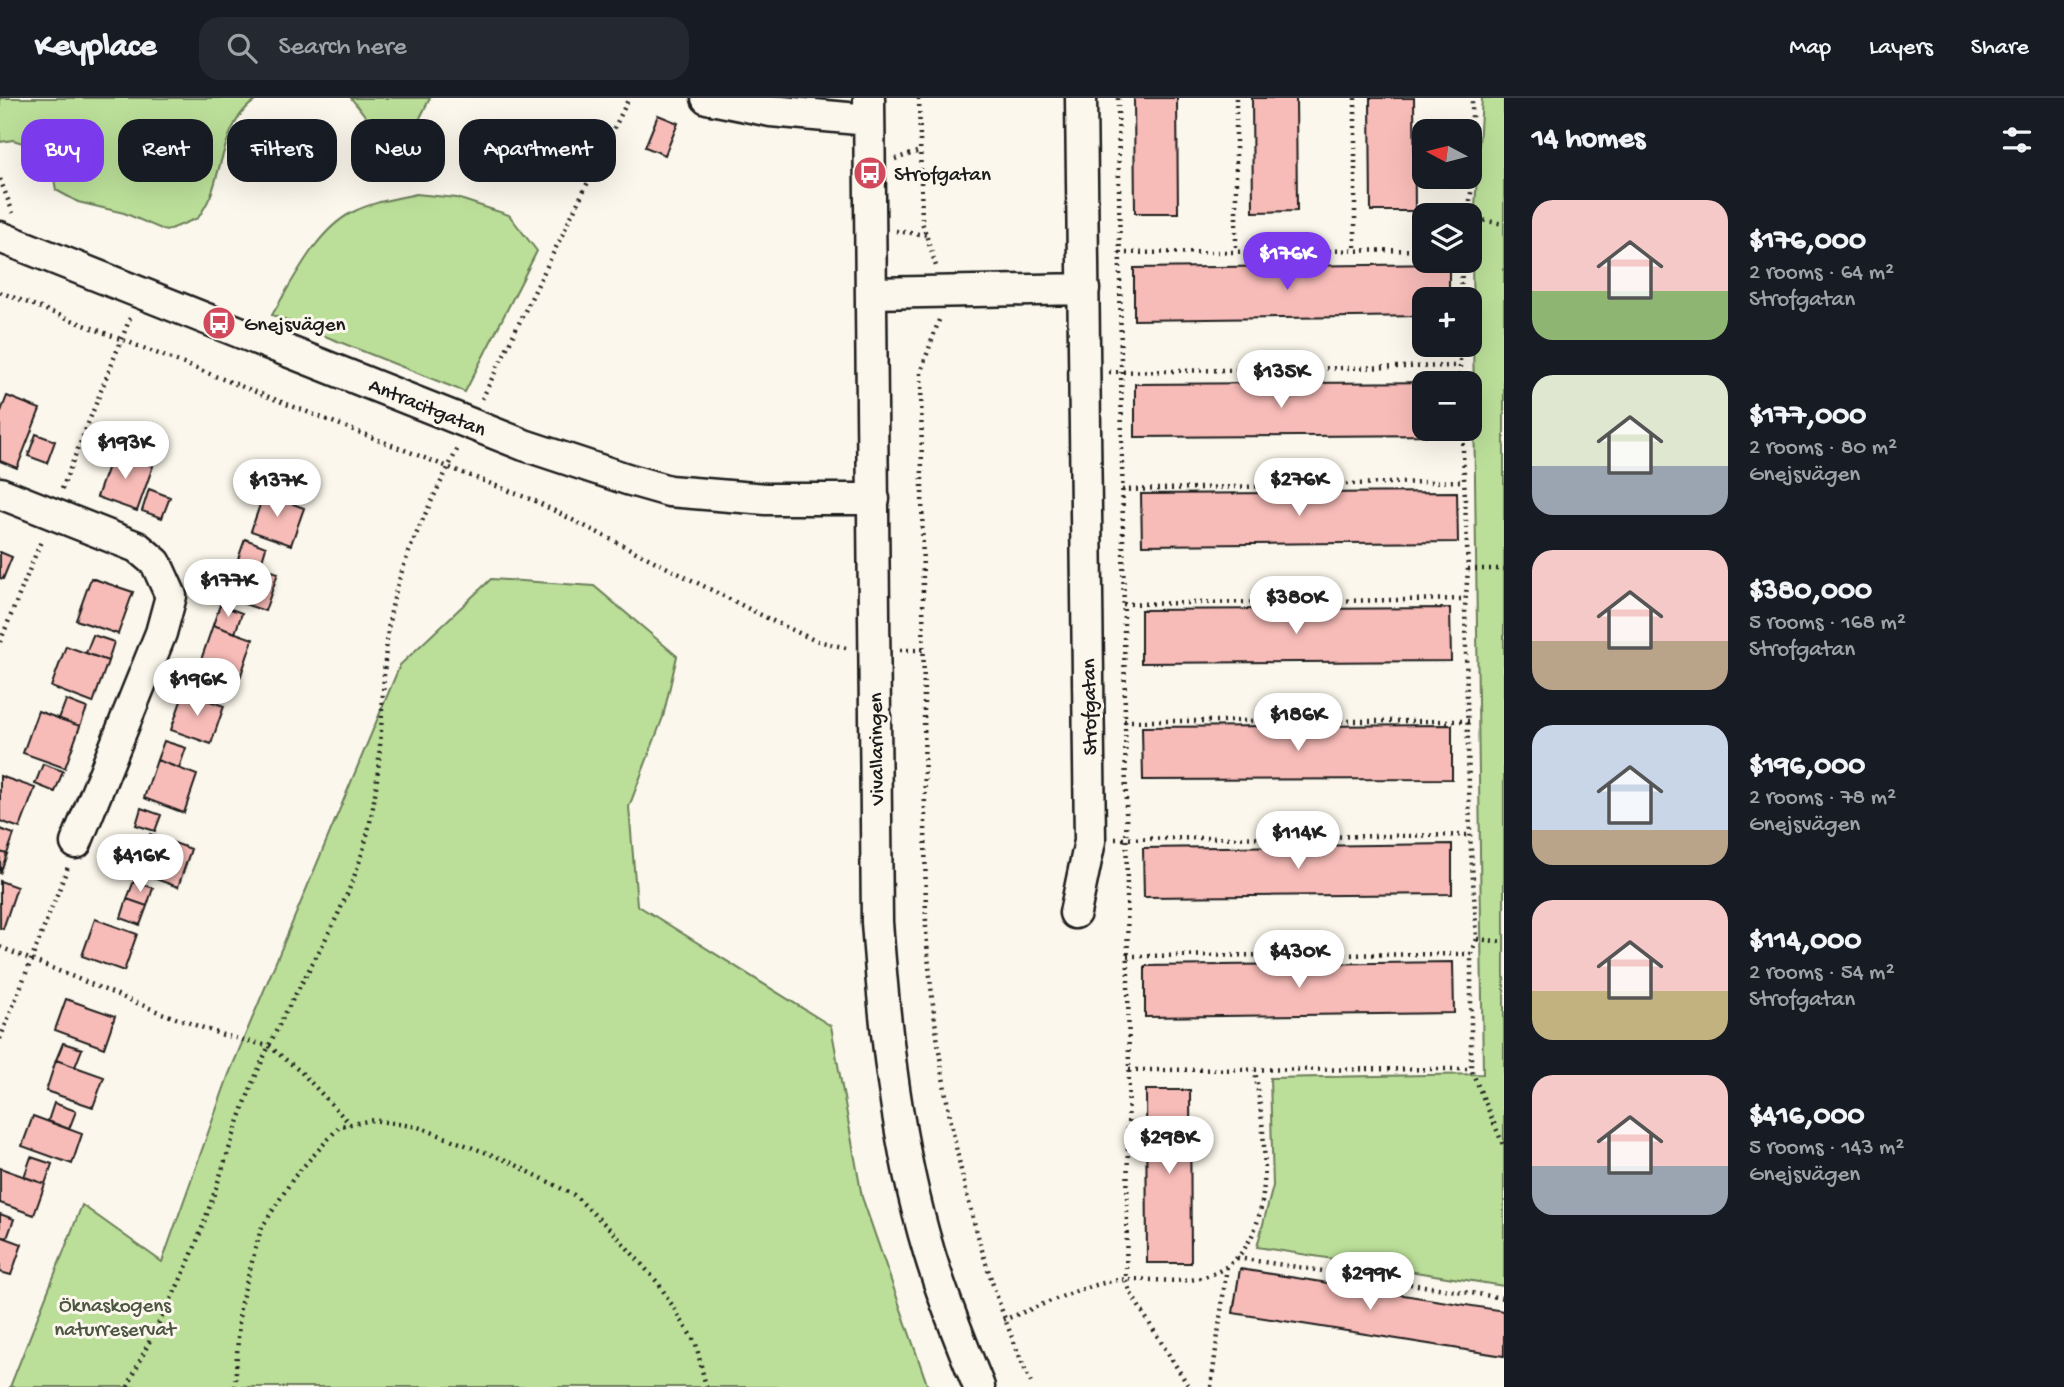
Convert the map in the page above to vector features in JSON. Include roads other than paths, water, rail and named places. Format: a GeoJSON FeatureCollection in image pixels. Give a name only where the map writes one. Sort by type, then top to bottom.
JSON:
{"type":"FeatureCollection","features":[{"type":"Feature","properties":{"kind":"street"},"geometry":{"type":"LineString","coordinates":[[707,98],[771,111],[869,109]]}},
{"type":"Feature","properties":{"kind":"street","name":"Strofgatan"},"geometry":{"type":"LineString","coordinates":[[1075,913],[1090,841],[1081,98]]}},
{"type":"Feature","properties":{"kind":"street","name":"Vivallaringen"},"geometry":{"type":"LineString","coordinates":[[869,109],[877,922],[883,1010],[910,1176],[929,1252],[979,1387]]}},
{"type":"Feature","properties":{"kind":"street","name":"Antracitgatan"},"geometry":{"type":"LineString","coordinates":[[0,237],[524,445],[627,479],[669,491],[766,499],[874,499]]}},
{"type":"Feature","properties":{"kind":"street"},"geometry":{"type":"LineString","coordinates":[[872,293],[1084,289]]}},
{"type":"Feature","properties":{"kind":"street"},"geometry":{"type":"LineString","coordinates":[[0,494],[137,547],[156,563],[171,596],[161,633],[76,843]]}},
{"type":"Feature","properties":{"kind":"place","name":"Strofgatan"},"geometry":{"type":"Point","coordinates":[870,173]}},
{"type":"Feature","properties":{"kind":"place","name":"Gnejsvägen"},"geometry":{"type":"Point","coordinates":[219,323]}},
{"type":"Feature","properties":{"kind":"park label","name":"Öknaskogens naturreservat"},"geometry":{"type":"Point","coordinates":[115,1316]}}]}
